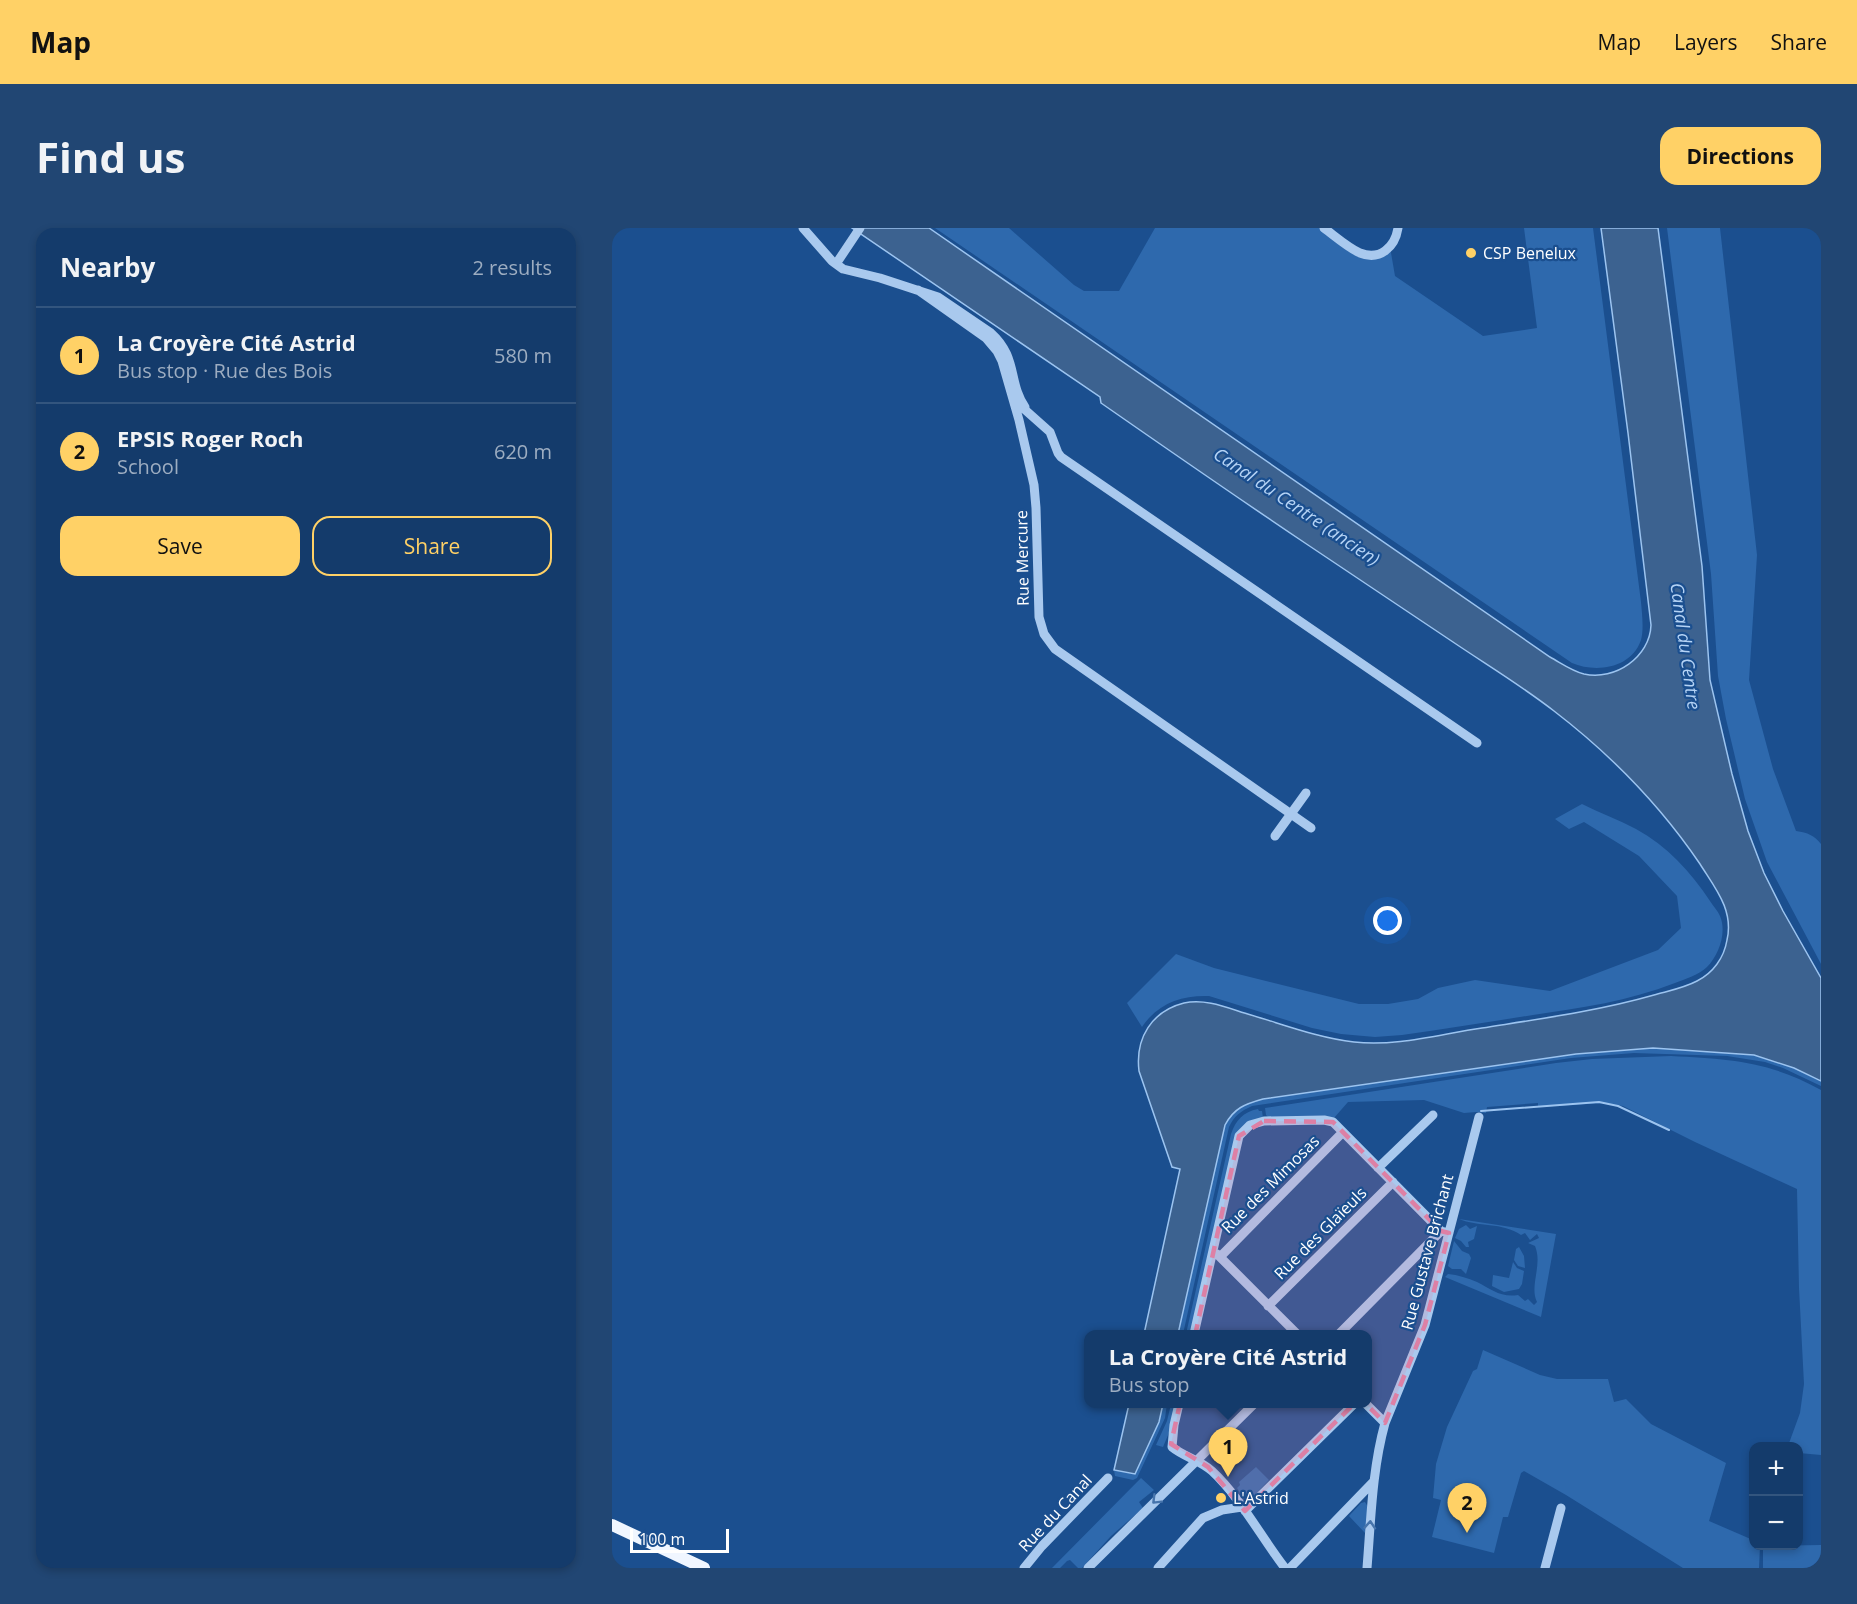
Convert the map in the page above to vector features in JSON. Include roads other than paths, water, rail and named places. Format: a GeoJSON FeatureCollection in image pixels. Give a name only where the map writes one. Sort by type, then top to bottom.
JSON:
{"type":"FeatureCollection","features":[{"type":"Feature","properties":{"kind":"main road"},"geometry":{"type":"LineString","coordinates":[[612,1525],[704,1568]]}},
{"type":"Feature","properties":{"kind":"street","name":"Rue Mercure"},"geometry":{"type":"LineString","coordinates":[[803,228],[836,264],[852,272],[880,278],[938,297],[998,339],[1008,356],[1020,399],[1034,417]]}},
{"type":"Feature","properties":{"kind":"street"},"geometry":{"type":"LineString","coordinates":[[836,264],[861,228]]}},
{"type":"Feature","properties":{"kind":"street"},"geometry":{"type":"LineString","coordinates":[[1324,228],[1358,252],[1371,255],[1385,252],[1390,248],[1398,228]]}},
{"type":"Feature","properties":{"kind":"street","name":"Rue Mercure"},"geometry":{"type":"LineString","coordinates":[[918,290],[986,338],[1002,361],[1034,484],[1038,610],[1047,640],[1055,649],[1311,828]]}},
{"type":"Feature","properties":{"kind":"street"},"geometry":{"type":"LineString","coordinates":[[1012,398],[1050,432],[1058,453],[1070,464],[1477,743]]}},
{"type":"Feature","properties":{"kind":"street"},"geometry":{"type":"LineString","coordinates":[[1275,836],[1306,793]]}},
{"type":"Feature","properties":{"kind":"street"},"geometry":{"type":"LineString","coordinates":[[1378,1167],[1432,1115]]}},
{"type":"Feature","properties":{"kind":"street","name":"Rue Gustave Brichant"},"geometry":{"type":"LineString","coordinates":[[1367,1568],[1374,1482],[1385,1423],[1425,1324],[1445,1232],[1479,1117]]}},
{"type":"Feature","properties":{"kind":"street"},"geometry":{"type":"LineString","coordinates":[[1195,1330],[1216,1254],[1239,1136],[1250,1125],[1264,1121],[1324,1120],[1333,1122],[1445,1232],[1344,1330]]}},
{"type":"Feature","properties":{"kind":"street","name":"Rue des Mimosas"},"geometry":{"type":"LineString","coordinates":[[1216,1254],[1343,1132]]}},
{"type":"Feature","properties":{"kind":"street","name":"Rue des Glaïeuls"},"geometry":{"type":"LineString","coordinates":[[1268,1306],[1393,1182]]}},
{"type":"Feature","properties":{"kind":"street"},"geometry":{"type":"LineString","coordinates":[[1216,1254],[1292,1330]]}},
{"type":"Feature","properties":{"kind":"street"},"geometry":{"type":"LineString","coordinates":[[1178,1408],[1171,1444],[1174,1449],[1198,1460],[1215,1473],[1283,1567],[1374,1482]]}},
{"type":"Feature","properties":{"kind":"street"},"geometry":{"type":"LineString","coordinates":[[1088,1568],[1250,1408]]}},
{"type":"Feature","properties":{"kind":"street"},"geometry":{"type":"LineString","coordinates":[[1158,1568],[1203,1518],[1222,1510],[1243,1509],[1350,1408]]}},
{"type":"Feature","properties":{"kind":"street"},"geometry":{"type":"LineString","coordinates":[[1370,1408],[1385,1423]]}},
{"type":"Feature","properties":{"kind":"street","name":"Rue du Canal"},"geometry":{"type":"LineString","coordinates":[[1024,1568],[1107,1478]]}},
{"type":"Feature","properties":{"kind":"street"},"geometry":{"type":"LineString","coordinates":[[1545,1568],[1561,1509]]}},
{"type":"Feature","properties":{"kind":"water"},"geometry":{"type":"Polygon","coordinates":[[[852,228],[929,228],[1550,657],[1584,674],[1607,674],[1619,670],[1638,656],[1649,637],[1651,625],[1601,228],[1658,228],[1702,566],[1710,680],[1748,831],[1764,873],[1821,978],[1821,1081],[1794,1068],[1754,1055],[1653,1048],[1576,1054],[1263,1099],[1251,1103],[1236,1111],[1225,1125],[1179,1330],[1145,1330],[1180,1169],[1172,1167],[1139,1071],[1138,1059],[1143,1037],[1155,1019],[1163,1012],[1184,1003],[1201,1002],[1227,1007],[1341,1040],[1386,1043],[1418,1039],[1612,1006],[1687,986],[1703,978],[1717,964],[1726,947],[1728,919],[1717,891],[1685,842],[1633,782],[1575,728],[1517,684],[1308,545],[1101,403],[1100,397],[852,228]]]}},
{"type":"Feature","properties":{"kind":"water"},"geometry":{"type":"Polygon","coordinates":[[[1128,1408],[1162,1408],[1159,1422],[1135,1474],[1114,1470],[1128,1408]]]}},
{"type":"Feature","properties":{"kind":"waterway"},"geometry":{"type":"LineString","coordinates":[[1481,1111],[1599,1102],[1618,1106],[1669,1130]]}},
{"type":"Feature","properties":{"kind":"place","name":"CSP Benelux"},"geometry":{"type":"Point","coordinates":[1471,253]}},
{"type":"Feature","properties":{"kind":"place","name":"La Croyère Cité Astrid"},"geometry":{"type":"Point","coordinates":[1228,1477]}},
{"type":"Feature","properties":{"kind":"place","name":"L'Astrid"},"geometry":{"type":"Point","coordinates":[1221,1498]}},
{"type":"Feature","properties":{"kind":"place","name":"EPSIS Roger Roch"},"geometry":{"type":"Point","coordinates":[1467,1533]}},
{"type":"Feature","properties":{"kind":"water label","name":"Canal du Centre (ancien)"},"geometry":{"type":"Point","coordinates":[1297,506]}},
{"type":"Feature","properties":{"kind":"water label","name":"Canal du Centre"},"geometry":{"type":"Point","coordinates":[1686,646]}}]}
